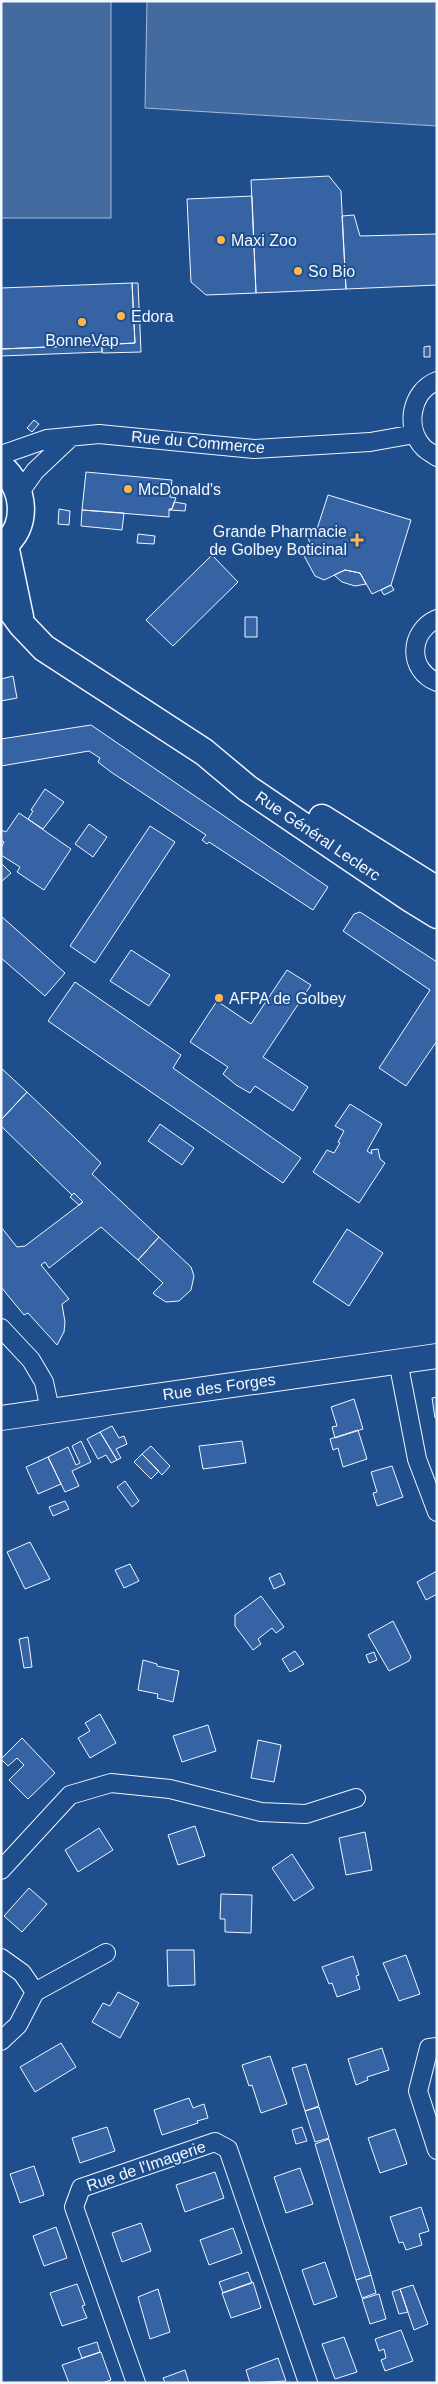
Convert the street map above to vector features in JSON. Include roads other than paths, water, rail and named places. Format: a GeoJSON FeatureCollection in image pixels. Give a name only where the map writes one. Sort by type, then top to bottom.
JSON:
{"type":"FeatureCollection","features":[{"type":"Feature","properties":{"kind":"main road"},"geometry":{"type":"LineString","coordinates":[[1,467],[13,479],[20,492],[22,506],[20,521],[14,534],[3,546],[22,625]]}},
{"type":"Feature","properties":{"kind":"main road","name":"Rue Général Leclerc"},"geometry":{"type":"LineString","coordinates":[[1,597],[22,625],[44,648],[204,752],[255,777],[437,890]]}},
{"type":"Feature","properties":{"kind":"main road","name":"Rue Général Leclerc"},"geometry":{"type":"LineString","coordinates":[[204,752],[247,788],[437,915]]}},
{"type":"Feature","properties":{"kind":"main road","name":"Rue des Forges"},"geometry":{"type":"LineString","coordinates":[[1,1418],[437,1356]]}},
{"type":"Feature","properties":{"kind":"street"},"geometry":{"type":"LineString","coordinates":[[437,381],[422,392],[414,405],[412,420],[415,434],[424,448],[437,457]]}},
{"type":"Feature","properties":{"kind":"street","name":"Rue du Commerce"},"geometry":{"type":"LineString","coordinates":[[1,455],[47,439],[99,434],[254,449],[370,442],[415,434]]}},
{"type":"Feature","properties":{"kind":"street"},"geometry":{"type":"LineString","coordinates":[[20,492],[36,471],[71,437]]}},
{"type":"Feature","properties":{"kind":"street"},"geometry":{"type":"LineString","coordinates":[[437,619],[422,629],[414,648],[418,666],[423,673],[437,682]]}},
{"type":"Feature","properties":{"kind":"street"},"geometry":{"type":"LineString","coordinates":[[1,1328],[31,1360],[44,1382],[50,1410]]}},
{"type":"Feature","properties":{"kind":"street"},"geometry":{"type":"LineString","coordinates":[[398,1361],[417,1460],[437,1512]]}},
{"type":"Feature","properties":{"kind":"street"},"geometry":{"type":"LineString","coordinates":[[1,1870],[70,1795],[111,1784],[170,1789],[261,1812],[306,1814],[356,1798]]}},
{"type":"Feature","properties":{"kind":"street"},"geometry":{"type":"LineString","coordinates":[[1,2041],[18,2025],[35,1992],[106,1953]]}},
{"type":"Feature","properties":{"kind":"street"},"geometry":{"type":"LineString","coordinates":[[1,1958],[22,1973],[35,1992]]}},
{"type":"Feature","properties":{"kind":"street"},"geometry":{"type":"LineString","coordinates":[[437,2047],[429,2048],[418,2092],[437,2150]]}},
{"type":"Feature","properties":{"kind":"street","name":"Rue de l'Imagerie"},"geometry":{"type":"LineString","coordinates":[[136,2383],[74,2206],[81,2188],[215,2142],[228,2149],[308,2383]]}},
{"type":"Feature","properties":{"kind":"water"},"geometry":{"type":"Polygon","coordinates":[[[1,1],[111,1],[111,218],[1,218],[1,1]]]}},
{"type":"Feature","properties":{"kind":"water"},"geometry":{"type":"Polygon","coordinates":[[[147,1],[437,1],[437,126],[145,108],[147,1]]]}},
{"type":"Feature","properties":{"kind":"place","name":"Maxi Zoo"},"geometry":{"type":"Point","coordinates":[221,240]}},
{"type":"Feature","properties":{"kind":"place","name":"So Bio"},"geometry":{"type":"Point","coordinates":[298,271]}},
{"type":"Feature","properties":{"kind":"place","name":"Edora"},"geometry":{"type":"Point","coordinates":[121,316]}},
{"type":"Feature","properties":{"kind":"place","name":"BonneVap"},"geometry":{"type":"Point","coordinates":[82,322]}},
{"type":"Feature","properties":{"kind":"place","name":"McDonald's"},"geometry":{"type":"Point","coordinates":[128,489]}},
{"type":"Feature","properties":{"kind":"place","name":"Grande Pharmacie de Golbey Boticinal"},"geometry":{"type":"Point","coordinates":[357,540]}},
{"type":"Feature","properties":{"kind":"place","name":"AFPA de Golbey"},"geometry":{"type":"Point","coordinates":[219,998]}}]}
